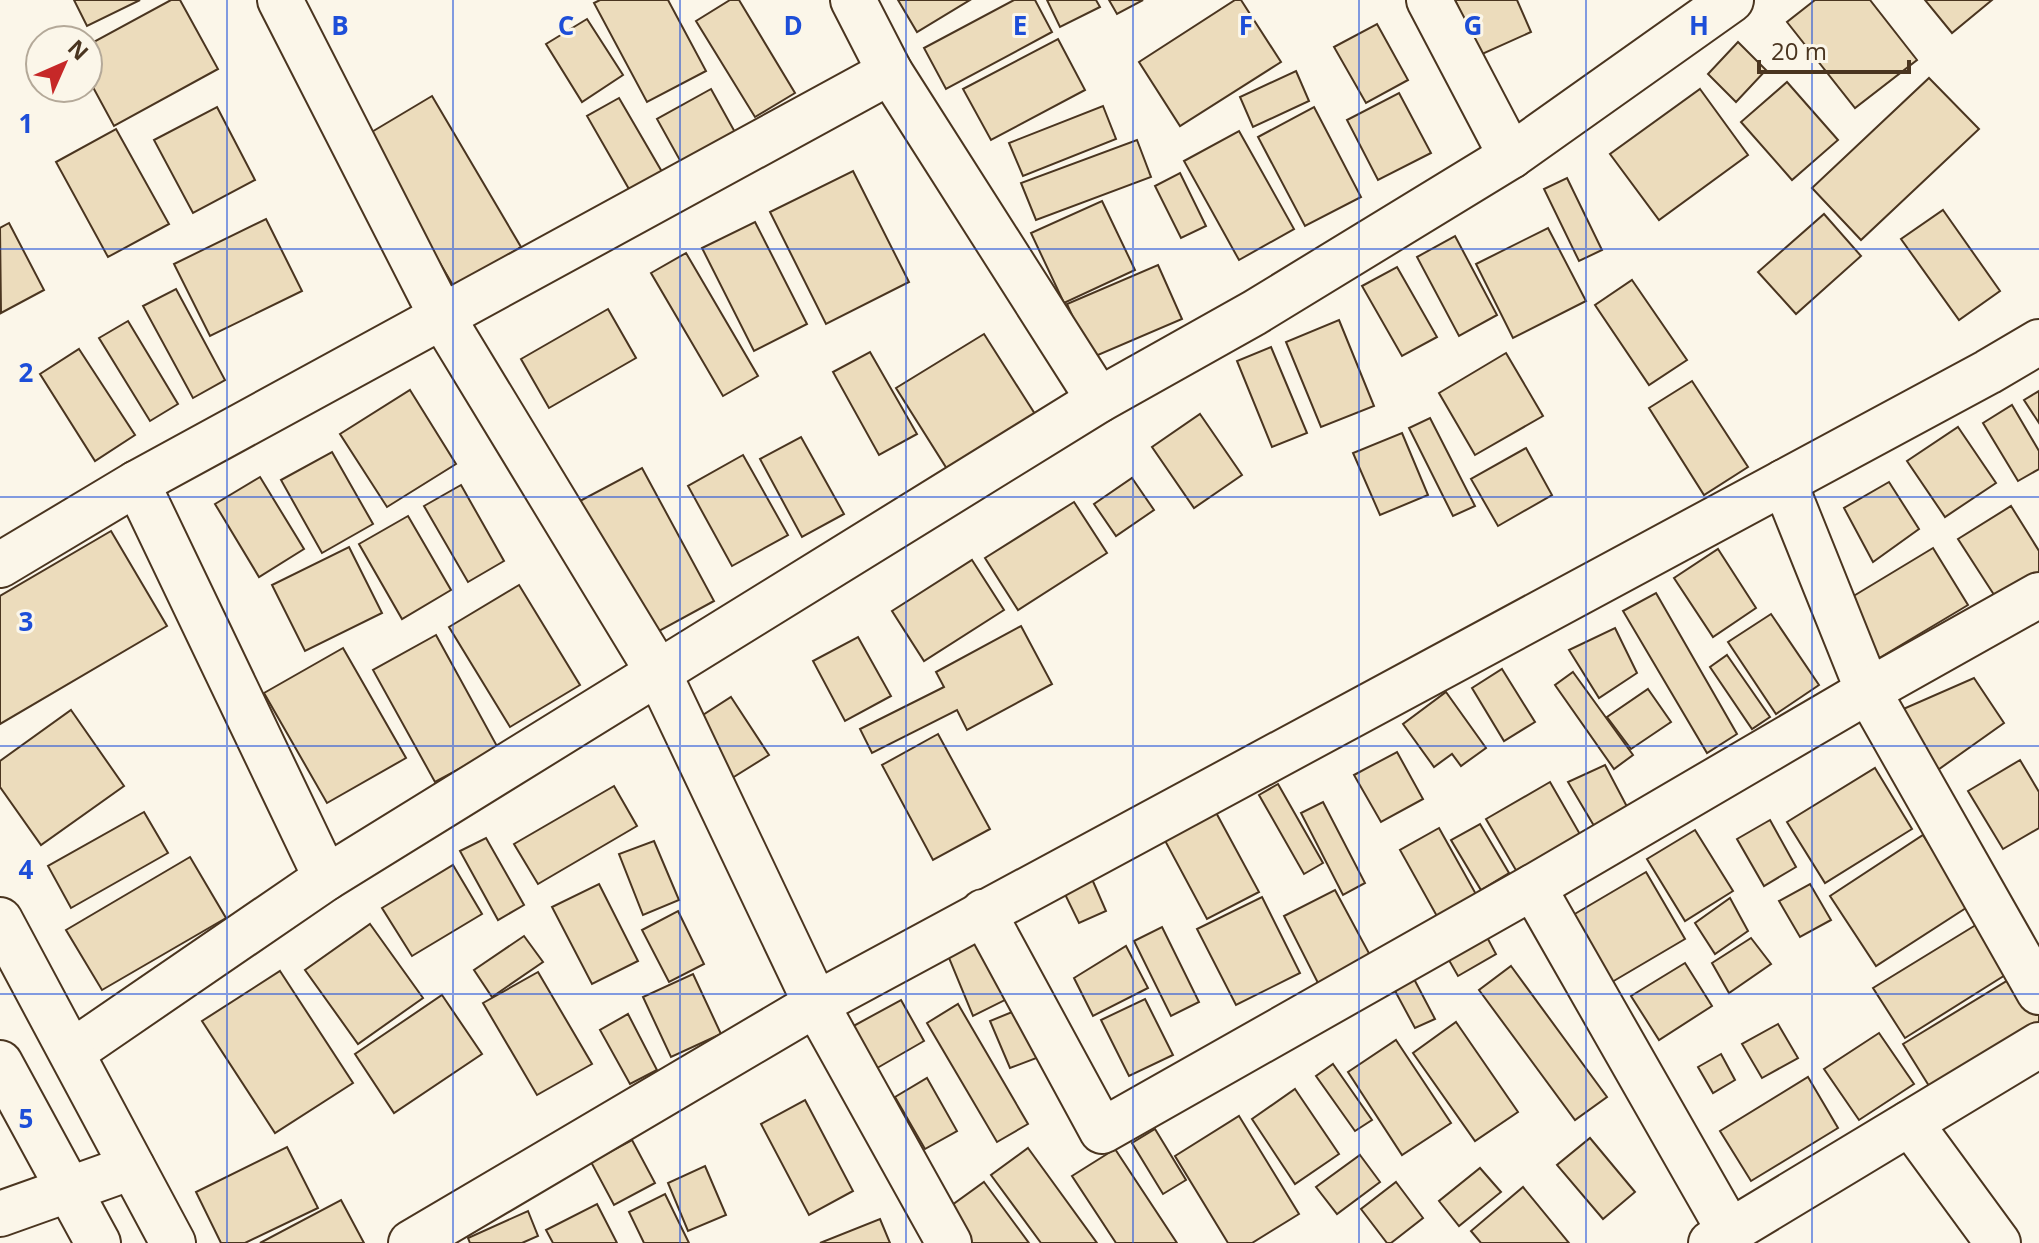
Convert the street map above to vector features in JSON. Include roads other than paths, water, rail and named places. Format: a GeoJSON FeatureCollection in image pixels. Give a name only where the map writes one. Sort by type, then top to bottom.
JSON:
{"type":"FeatureCollection","features":[{"type":"Feature","properties":{"kind":"street"},"geometry":{"type":"LineString","coordinates":[[280,0],[441,315],[658,672],[816,1004],[949,1243]]}},
{"type":"Feature","properties":{"kind":"street"},"geometry":{"type":"LineString","coordinates":[[853,0],[890,72],[1099,400]]}},
{"type":"Feature","properties":{"kind":"street"},"geometry":{"type":"LineString","coordinates":[[1429,0],[1511,156]]}},
{"type":"Feature","properties":{"kind":"street"},"geometry":{"type":"LineString","coordinates":[[72,1052],[326,878],[1099,400],[1254,313],[1511,156],[1731,0]]}},
{"type":"Feature","properties":{"kind":"street"},"geometry":{"type":"LineString","coordinates":[[0,565],[137,483],[890,72]]}},
{"type":"Feature","properties":{"kind":"street"},"geometry":{"type":"LineString","coordinates":[[411,1243],[816,1004],[2039,342]]}},
{"type":"Feature","properties":{"kind":"street"},"geometry":{"type":"LineString","coordinates":[[1784,482],[1868,691],[2039,992]]}},
{"type":"Feature","properties":{"kind":"street"},"geometry":{"type":"LineString","coordinates":[[137,483],[326,878]]}},
{"type":"Feature","properties":{"kind":"street"},"geometry":{"type":"LineString","coordinates":[[983,912],[1102,1131],[2039,595]]}},
{"type":"Feature","properties":{"kind":"street"},"geometry":{"type":"LineString","coordinates":[[1533,887],[1720,1238],[2039,1045]]}},
{"type":"Feature","properties":{"kind":"street"},"geometry":{"type":"LineString","coordinates":[[0,920],[173,1243]]}},
{"type":"Feature","properties":{"kind":"street"},"geometry":{"type":"LineString","coordinates":[[0,1063],[98,1243]]}},
{"type":"Feature","properties":{"kind":"street"},"geometry":{"type":"LineString","coordinates":[[1910,1123],[1998,1243]]}},
{"type":"Feature","properties":{"kind":"street"},"geometry":{"type":"LineString","coordinates":[[0,1214],[132,1167]]}}]}
